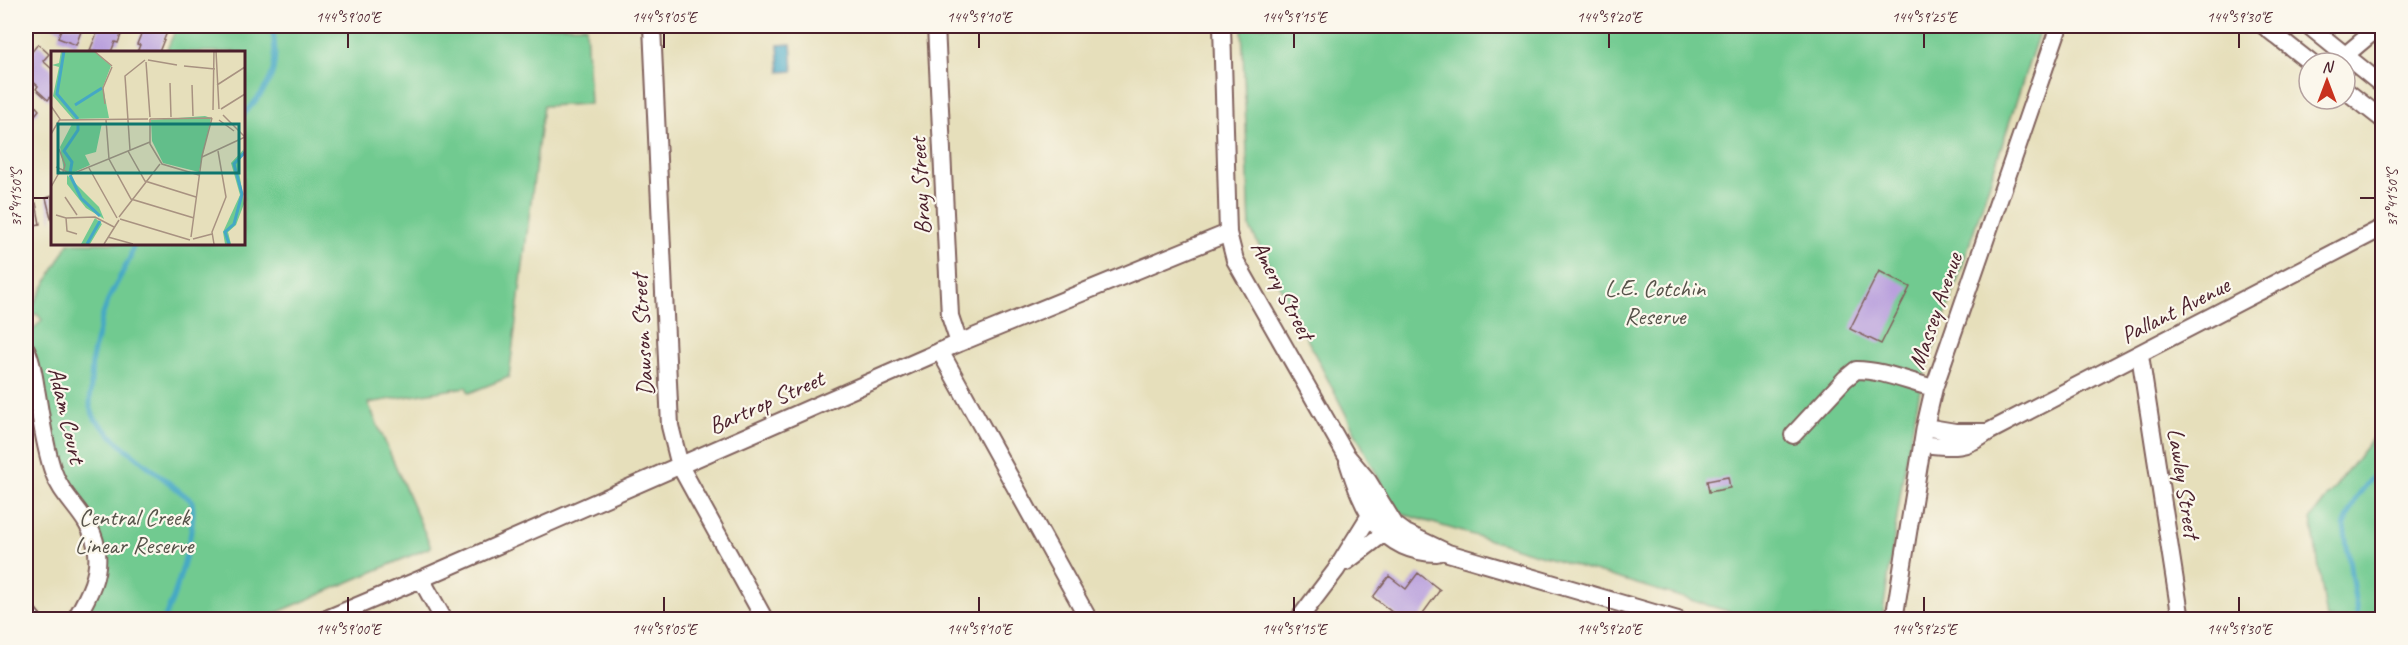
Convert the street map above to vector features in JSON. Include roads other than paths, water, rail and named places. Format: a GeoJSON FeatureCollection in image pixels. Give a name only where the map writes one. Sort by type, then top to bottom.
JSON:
{"type":"FeatureCollection","features":[{"type":"Feature","properties":{"kind":"street","name":"Dawson Street"},"geometry":{"type":"LineString","coordinates":[[652,26],[670,426],[680,466],[765,620]]}},
{"type":"Feature","properties":{"kind":"street","name":"Bray Street"},"geometry":{"type":"LineString","coordinates":[[936,26],[950,316],[959,343]]}},
{"type":"Feature","properties":{"kind":"street","name":"Amery Street"},"geometry":{"type":"LineString","coordinates":[[1222,26],[1228,233],[1235,260],[1346,455],[1368,481],[1374,507],[1390,529],[1406,533],[1448,553],[1678,620]]}},
{"type":"Feature","properties":{"kind":"street","name":"Massey Avenue"},"geometry":{"type":"LineString","coordinates":[[1894,620],[1924,435],[1934,388],[2058,26]]}},
{"type":"Feature","properties":{"kind":"street"},"geometry":{"type":"LineString","coordinates":[[2264,26],[2297,52]]}},
{"type":"Feature","properties":{"kind":"street"},"geometry":{"type":"LineString","coordinates":[[2309,26],[2333,51]]}},
{"type":"Feature","properties":{"kind":"street"},"geometry":{"type":"LineString","coordinates":[[2351,51],[2380,26]]}},
{"type":"Feature","properties":{"kind":"street"},"geometry":{"type":"LineString","coordinates":[[2357,69],[2382,84]]}},
{"type":"Feature","properties":{"kind":"street"},"geometry":{"type":"LineString","coordinates":[[2357,99],[2382,119]]}},
{"type":"Feature","properties":{"kind":"street","name":"Pallant Avenue"},"geometry":{"type":"LineString","coordinates":[[1924,435],[1988,432],[2382,228]]}},
{"type":"Feature","properties":{"kind":"street","name":"Bartrop Street"},"geometry":{"type":"LineString","coordinates":[[324,620],[940,351],[1228,233]]}},
{"type":"Feature","properties":{"kind":"street","name":"Adam Court"},"geometry":{"type":"LineString","coordinates":[[26,349],[33,369],[53,471],[61,489],[78,508],[90,527],[96,547],[96,570],[90,593],[75,620]]}},
{"type":"Feature","properties":{"kind":"street"},"geometry":{"type":"LineString","coordinates":[[940,351],[1089,620]]}},
{"type":"Feature","properties":{"kind":"street","name":"Lawley Street"},"geometry":{"type":"LineString","coordinates":[[2140,355],[2181,620]]}},
{"type":"Feature","properties":{"kind":"street"},"geometry":{"type":"LineString","coordinates":[[1793,435],[1856,370],[1886,374],[1934,388]]}},
{"type":"Feature","properties":{"kind":"street"},"geometry":{"type":"LineString","coordinates":[[1298,620],[1336,570],[1374,507]]}},
{"type":"Feature","properties":{"kind":"street"},"geometry":{"type":"LineString","coordinates":[[1336,570],[1390,529]]}},
{"type":"Feature","properties":{"kind":"street"},"geometry":{"type":"LineString","coordinates":[[421,579],[444,620]]}},
{"type":"Feature","properties":{"kind":"street"},"geometry":{"type":"LineString","coordinates":[[26,611],[33,620]]}},
{"type":"Feature","properties":{"kind":"water"},"geometry":{"type":"Polygon","coordinates":[[[791,44],[793,71],[780,72],[778,45],[791,44]]]}},
{"type":"Feature","properties":{"kind":"waterway"},"geometry":{"type":"LineString","coordinates":[[244,114],[261,94],[272,75],[275,54],[272,26]]}},
{"type":"Feature","properties":{"kind":"waterway"},"geometry":{"type":"LineString","coordinates":[[134,244],[130,258],[109,298],[102,317],[92,359],[90,407],[95,419],[120,444],[192,501],[192,522],[187,549],[164,620]]}},
{"type":"Feature","properties":{"kind":"waterway"},"geometry":{"type":"LineString","coordinates":[[2358,620],[2344,526],[2356,498],[2382,465]]}},
{"type":"Feature","properties":{"kind":"park label","name":"L.E. Cotchin Reserve"},"geometry":{"type":"Point","coordinates":[1655,302]}},
{"type":"Feature","properties":{"kind":"park label","name":"Central Creek Linear Reserve"},"geometry":{"type":"Point","coordinates":[134,531]}}]}
